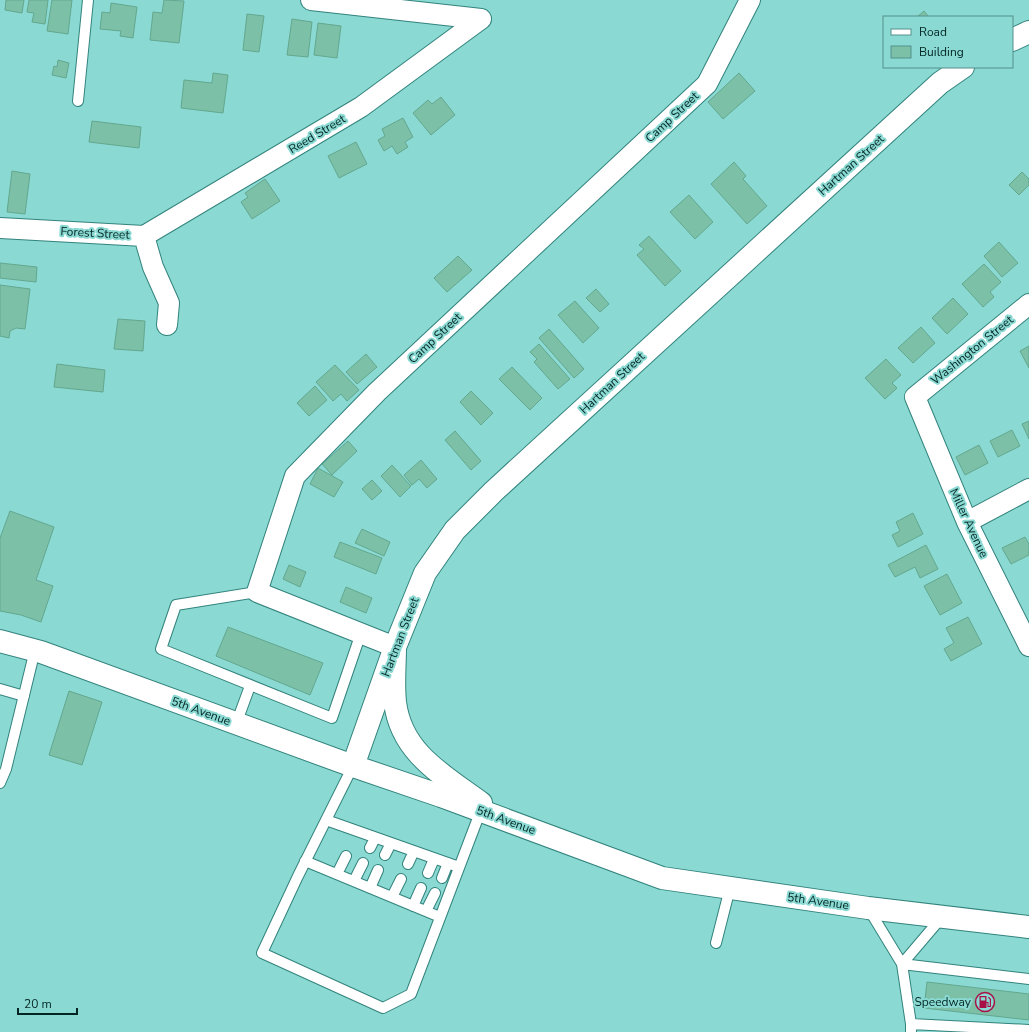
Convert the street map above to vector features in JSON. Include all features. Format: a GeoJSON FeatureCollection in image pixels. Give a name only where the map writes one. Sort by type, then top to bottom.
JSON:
{"type":"FeatureCollection","features":[{"type":"Feature","properties":{"kind":"main road"},"geometry":{"type":"LineString","coordinates":[[1013,40],[1029,32]]}},
{"type":"Feature","properties":{"kind":"main road","name":"Hartman Street"},"geometry":{"type":"LineString","coordinates":[[353,766],[395,647],[425,573],[456,530],[494,491],[940,82],[961,68]]}},
{"type":"Feature","properties":{"kind":"main road","name":"5th Avenue"},"geometry":{"type":"LineString","coordinates":[[0,642],[35,650],[236,724],[490,814],[662,878],[868,908],[1029,927]]}},
{"type":"Feature","properties":{"kind":"main road"},"geometry":{"type":"LineString","coordinates":[[395,647],[395,702],[405,737],[426,762],[490,814]]}},
{"type":"Feature","properties":{"kind":"street"},"geometry":{"type":"LineString","coordinates":[[311,0],[438,7]]}},
{"type":"Feature","properties":{"kind":"street","name":"Camp Street"},"geometry":{"type":"LineString","coordinates":[[257,592],[295,476],[377,392],[708,84],[750,0]]}},
{"type":"Feature","properties":{"kind":"street","name":"Reed Street"},"geometry":{"type":"LineString","coordinates":[[144,236],[361,107],[481,19],[438,7]]}},
{"type":"Feature","properties":{"kind":"street","name":"Forest Street"},"geometry":{"type":"LineString","coordinates":[[0,228],[144,236],[153,268],[169,303],[167,325]]}},
{"type":"Feature","properties":{"kind":"street","name":"Washington Street"},"geometry":{"type":"LineString","coordinates":[[915,397],[1029,304]]}},
{"type":"Feature","properties":{"kind":"street","name":"Miller Avenue"},"geometry":{"type":"LineString","coordinates":[[915,397],[967,522],[1029,646]]}},
{"type":"Feature","properties":{"kind":"street"},"geometry":{"type":"LineString","coordinates":[[967,522],[1029,489]]}},
{"type":"Feature","properties":{"kind":"street"},"geometry":{"type":"LineString","coordinates":[[257,592],[395,647]]}},
{"type":"Feature","properties":{"kind":"lane"},"geometry":{"type":"LineString","coordinates":[[78,101],[88,0]]}},
{"type":"Feature","properties":{"kind":"lane"},"geometry":{"type":"LineString","coordinates":[[257,592],[176,605],[161,649],[332,718],[361,633]]}},
{"type":"Feature","properties":{"kind":"lane"},"geometry":{"type":"LineString","coordinates":[[0,783],[6,769],[35,650]]}},
{"type":"Feature","properties":{"kind":"lane"},"geometry":{"type":"LineString","coordinates":[[236,724],[250,686]]}},
{"type":"Feature","properties":{"kind":"lane"},"geometry":{"type":"LineString","coordinates":[[0,689],[24,696]]}},
{"type":"Feature","properties":{"kind":"lane"},"geometry":{"type":"LineString","coordinates":[[353,766],[305,861],[262,953],[383,1008],[411,994],[459,867],[490,814]]}},
{"type":"Feature","properties":{"kind":"lane"},"geometry":{"type":"LineString","coordinates":[[326,820],[459,867]]}},
{"type":"Feature","properties":{"kind":"lane"},"geometry":{"type":"LineString","coordinates":[[353,841],[358,832]]}},
{"type":"Feature","properties":{"kind":"lane"},"geometry":{"type":"LineString","coordinates":[[370,848],[375,838]]}},
{"type":"Feature","properties":{"kind":"lane"},"geometry":{"type":"LineString","coordinates":[[385,855],[390,843]]}},
{"type":"Feature","properties":{"kind":"lane"},"geometry":{"type":"LineString","coordinates":[[408,864],[414,851]]}},
{"type":"Feature","properties":{"kind":"lane"},"geometry":{"type":"LineString","coordinates":[[337,874],[346,856]]}},
{"type":"Feature","properties":{"kind":"lane"},"geometry":{"type":"LineString","coordinates":[[428,873],[434,859]]}},
{"type":"Feature","properties":{"kind":"lane"},"geometry":{"type":"LineString","coordinates":[[305,861],[440,916]]}},
{"type":"Feature","properties":{"kind":"lane"},"geometry":{"type":"LineString","coordinates":[[354,881],[363,863]]}},
{"type":"Feature","properties":{"kind":"lane"},"geometry":{"type":"LineString","coordinates":[[442,878],[448,863]]}},
{"type":"Feature","properties":{"kind":"lane"},"geometry":{"type":"LineString","coordinates":[[370,888],[378,870]]}},
{"type":"Feature","properties":{"kind":"lane"},"geometry":{"type":"LineString","coordinates":[[392,897],[401,879]]}},
{"type":"Feature","properties":{"kind":"lane"},"geometry":{"type":"LineString","coordinates":[[413,906],[421,888]]}},
{"type":"Feature","properties":{"kind":"lane"},"geometry":{"type":"LineString","coordinates":[[716,943],[730,888]]}},
{"type":"Feature","properties":{"kind":"lane"},"geometry":{"type":"LineString","coordinates":[[426,911],[435,893]]}},
{"type":"Feature","properties":{"kind":"lane"},"geometry":{"type":"LineString","coordinates":[[868,908],[902,964],[911,1028],[1029,1030]]}},
{"type":"Feature","properties":{"kind":"lane"},"geometry":{"type":"LineString","coordinates":[[902,964],[942,917]]}},
{"type":"Feature","properties":{"kind":"lane"},"geometry":{"type":"LineString","coordinates":[[902,964],[1029,979]]}},
{"type":"Feature","properties":{"kind":"building"},"geometry":{"type":"Polygon","coordinates":[[[6,0],[24,0],[22,13],[5,10],[6,0]]]}},
{"type":"Feature","properties":{"kind":"building"},"geometry":{"type":"Polygon","coordinates":[[[29,0],[48,0],[45,24],[32,22],[34,13],[27,12],[29,0]]]}},
{"type":"Feature","properties":{"kind":"building"},"geometry":{"type":"Polygon","coordinates":[[[52,0],[72,0],[68,34],[47,31],[52,0]]]}},
{"type":"Feature","properties":{"kind":"building"},"geometry":{"type":"Polygon","coordinates":[[[164,0],[184,1],[179,43],[150,40],[153,12],[162,13],[164,0]]]}},
{"type":"Feature","properties":{"kind":"building"},"geometry":{"type":"Polygon","coordinates":[[[111,3],[137,7],[133,38],[120,36],[121,31],[100,29],[102,12],[110,13],[111,3]]]}},
{"type":"Feature","properties":{"kind":"building"},"geometry":{"type":"Polygon","coordinates":[[[924,11],[928,16],[918,16],[924,11]]]}},
{"type":"Feature","properties":{"kind":"building"},"geometry":{"type":"Polygon","coordinates":[[[247,14],[264,16],[259,52],[243,50],[247,14]]]}},
{"type":"Feature","properties":{"kind":"building"},"geometry":{"type":"Polygon","coordinates":[[[292,19],[312,22],[308,57],[287,55],[292,19]]]}},
{"type":"Feature","properties":{"kind":"building"},"geometry":{"type":"Polygon","coordinates":[[[318,23],[341,26],[337,58],[314,55],[318,23]]]}},
{"type":"Feature","properties":{"kind":"building"},"geometry":{"type":"Polygon","coordinates":[[[58,60],[69,63],[66,78],[52,75],[54,66],[57,67],[58,60]]]}},
{"type":"Feature","properties":{"kind":"building"},"geometry":{"type":"Polygon","coordinates":[[[213,73],[228,75],[223,113],[181,108],[184,80],[212,83],[213,73]]]}},
{"type":"Feature","properties":{"kind":"building"},"geometry":{"type":"Polygon","coordinates":[[[739,73],[755,91],[723,119],[708,102],[739,73]]]}},
{"type":"Feature","properties":{"kind":"building"},"geometry":{"type":"Polygon","coordinates":[[[441,97],[455,115],[431,135],[413,113],[428,100],[432,104],[441,97]]]}},
{"type":"Feature","properties":{"kind":"building"},"geometry":{"type":"Polygon","coordinates":[[[403,118],[413,137],[405,142],[408,147],[397,154],[392,146],[384,151],[378,140],[385,136],[382,129],[403,118]]]}},
{"type":"Feature","properties":{"kind":"building"},"geometry":{"type":"Polygon","coordinates":[[[92,121],[141,127],[139,148],[89,142],[92,121]]]}},
{"type":"Feature","properties":{"kind":"building"},"geometry":{"type":"Polygon","coordinates":[[[356,142],[367,164],[339,178],[328,156],[356,142]]]}},
{"type":"Feature","properties":{"kind":"building"},"geometry":{"type":"Polygon","coordinates":[[[734,162],[746,176],[743,179],[767,206],[747,224],[711,184],[734,162]]]}},
{"type":"Feature","properties":{"kind":"building"},"geometry":{"type":"Polygon","coordinates":[[[12,171],[30,174],[25,214],[7,212],[12,171]]]}},
{"type":"Feature","properties":{"kind":"building"},"geometry":{"type":"Polygon","coordinates":[[[1022,172],[1029,179],[1029,185],[1019,195],[1009,185],[1022,172]]]}},
{"type":"Feature","properties":{"kind":"building"},"geometry":{"type":"Polygon","coordinates":[[[265,179],[280,201],[252,219],[241,202],[248,197],[245,193],[265,179]]]}},
{"type":"Feature","properties":{"kind":"building"},"geometry":{"type":"Polygon","coordinates":[[[689,195],[713,222],[695,239],[670,212],[689,195]]]}},
{"type":"Feature","properties":{"kind":"building"},"geometry":{"type":"Polygon","coordinates":[[[649,236],[681,271],[665,286],[637,255],[644,249],[639,245],[649,236]]]}},
{"type":"Feature","properties":{"kind":"building"},"geometry":{"type":"Polygon","coordinates":[[[999,242],[1018,263],[1002,277],[984,256],[999,242]]]}},
{"type":"Feature","properties":{"kind":"building"},"geometry":{"type":"Polygon","coordinates":[[[458,256],[472,270],[447,292],[434,278],[458,256]]]}},
{"type":"Feature","properties":{"kind":"building"},"geometry":{"type":"Polygon","coordinates":[[[0,263],[37,267],[36,282],[0,278],[0,263]]]}},
{"type":"Feature","properties":{"kind":"building"},"geometry":{"type":"Polygon","coordinates":[[[984,264],[1001,282],[990,292],[994,297],[983,307],[962,284],[984,264]]]}},
{"type":"Feature","properties":{"kind":"building"},"geometry":{"type":"Polygon","coordinates":[[[0,285],[30,289],[25,329],[16,328],[10,331],[9,338],[0,336],[0,285]]]}},
{"type":"Feature","properties":{"kind":"building"},"geometry":{"type":"Polygon","coordinates":[[[596,289],[609,304],[600,312],[586,298],[596,289]]]}},
{"type":"Feature","properties":{"kind":"building"},"geometry":{"type":"Polygon","coordinates":[[[953,298],[968,314],[947,334],[932,318],[953,298]]]}},
{"type":"Feature","properties":{"kind":"building"},"geometry":{"type":"Polygon","coordinates":[[[575,301],[599,328],[583,343],[558,315],[575,301]]]}},
{"type":"Feature","properties":{"kind":"building"},"geometry":{"type":"Polygon","coordinates":[[[118,319],[145,321],[143,351],[114,349],[118,319]]]}},
{"type":"Feature","properties":{"kind":"building"},"geometry":{"type":"Polygon","coordinates":[[[921,327],[935,343],[913,363],[898,348],[921,327]]]}},
{"type":"Feature","properties":{"kind":"building"},"geometry":{"type":"Polygon","coordinates":[[[549,329],[584,369],[574,378],[539,338],[549,329]]]}},
{"type":"Feature","properties":{"kind":"building"},"geometry":{"type":"Polygon","coordinates":[[[539,344],[570,379],[558,389],[534,362],[537,359],[530,352],[539,344]]]}},
{"type":"Feature","properties":{"kind":"building"},"geometry":{"type":"Polygon","coordinates":[[[1029,346],[1029,368],[1020,351],[1029,346]]]}},
{"type":"Feature","properties":{"kind":"building"},"geometry":{"type":"Polygon","coordinates":[[[366,354],[377,367],[357,384],[346,372],[366,354]]]}},
{"type":"Feature","properties":{"kind":"building"},"geometry":{"type":"Polygon","coordinates":[[[886,359],[901,375],[892,383],[897,388],[885,399],[865,378],[886,359]]]}},
{"type":"Feature","properties":{"kind":"building"},"geometry":{"type":"Polygon","coordinates":[[[57,364],[105,370],[103,392],[54,387],[57,364]]]}},
{"type":"Feature","properties":{"kind":"building"},"geometry":{"type":"Polygon","coordinates":[[[335,365],[359,390],[347,401],[341,394],[333,401],[316,382],[335,365]]]}},
{"type":"Feature","properties":{"kind":"building"},"geometry":{"type":"Polygon","coordinates":[[[512,367],[542,398],[530,410],[499,379],[512,367]]]}},
{"type":"Feature","properties":{"kind":"building"},"geometry":{"type":"Polygon","coordinates":[[[315,386],[327,400],[309,416],[297,403],[315,386]]]}},
{"type":"Feature","properties":{"kind":"building"},"geometry":{"type":"Polygon","coordinates":[[[471,391],[493,413],[481,425],[460,402],[471,391]]]}},
{"type":"Feature","properties":{"kind":"building"},"geometry":{"type":"Polygon","coordinates":[[[1029,421],[1029,439],[1022,424],[1029,421]]]}},
{"type":"Feature","properties":{"kind":"building"},"geometry":{"type":"Polygon","coordinates":[[[1012,430],[1020,446],[998,457],[990,441],[1012,430]]]}},
{"type":"Feature","properties":{"kind":"building"},"geometry":{"type":"Polygon","coordinates":[[[455,431],[481,461],[471,470],[445,440],[455,431]]]}},
{"type":"Feature","properties":{"kind":"building"},"geometry":{"type":"Polygon","coordinates":[[[348,441],[357,451],[332,475],[322,464],[348,441]]]}},
{"type":"Feature","properties":{"kind":"building"},"geometry":{"type":"Polygon","coordinates":[[[979,445],[988,463],[965,475],[956,457],[979,445]]]}},
{"type":"Feature","properties":{"kind":"building"},"geometry":{"type":"Polygon","coordinates":[[[421,460],[437,479],[427,488],[419,479],[412,485],[404,475],[421,460]]]}},
{"type":"Feature","properties":{"kind":"building"},"geometry":{"type":"Polygon","coordinates":[[[392,465],[411,486],[400,497],[381,476],[392,465]]]}},
{"type":"Feature","properties":{"kind":"building"},"geometry":{"type":"Polygon","coordinates":[[[318,468],[343,482],[334,497],[310,484],[318,468]]]}},
{"type":"Feature","properties":{"kind":"building"},"geometry":{"type":"Polygon","coordinates":[[[372,480],[382,491],[372,500],[362,489],[372,480]]]}},
{"type":"Feature","properties":{"kind":"building"},"geometry":{"type":"Polygon","coordinates":[[[10,511],[54,527],[36,580],[53,586],[41,622],[21,615],[0,611],[0,538],[10,511]]]}},
{"type":"Feature","properties":{"kind":"building"},"geometry":{"type":"Polygon","coordinates":[[[913,513],[923,534],[898,547],[892,535],[900,531],[896,522],[913,513]]]}},
{"type":"Feature","properties":{"kind":"building"},"geometry":{"type":"Polygon","coordinates":[[[362,529],[390,542],[384,556],[355,543],[362,529]]]}},
{"type":"Feature","properties":{"kind":"building"},"geometry":{"type":"Polygon","coordinates":[[[1025,537],[1029,544],[1029,555],[1011,564],[1002,548],[1025,537]]]}},
{"type":"Feature","properties":{"kind":"building"},"geometry":{"type":"Polygon","coordinates":[[[340,542],[382,558],[376,574],[334,557],[340,542]]]}},
{"type":"Feature","properties":{"kind":"building"},"geometry":{"type":"Polygon","coordinates":[[[926,545],[938,569],[920,578],[915,567],[895,577],[888,565],[926,545]]]}},
{"type":"Feature","properties":{"kind":"building"},"geometry":{"type":"Polygon","coordinates":[[[289,565],[306,572],[300,587],[283,579],[289,565]]]}},
{"type":"Feature","properties":{"kind":"building"},"geometry":{"type":"Polygon","coordinates":[[[947,574],[962,603],[940,615],[924,586],[947,574]]]}},
{"type":"Feature","properties":{"kind":"building"},"geometry":{"type":"Polygon","coordinates":[[[346,587],[372,598],[366,613],[340,602],[346,587]]]}},
{"type":"Feature","properties":{"kind":"building"},"geometry":{"type":"Polygon","coordinates":[[[968,617],[982,644],[951,661],[944,649],[954,643],[946,628],[968,617]]]}},
{"type":"Feature","properties":{"kind":"building"},"geometry":{"type":"Polygon","coordinates":[[[228,627],[323,663],[310,695],[216,656],[228,627]]]}},
{"type":"Feature","properties":{"kind":"building"},"geometry":{"type":"Polygon","coordinates":[[[69,691],[102,702],[82,765],[49,755],[69,691]]]}},
{"type":"Feature","properties":{"kind":"building"},"geometry":{"type":"Polygon","coordinates":[[[927,982],[1029,994],[1029,1020],[924,1008],[927,982]]]}},
{"type":"Feature","properties":{"kind":"place","name":"Speedway"},"geometry":{"type":"Point","coordinates":[985,1002]}}]}
